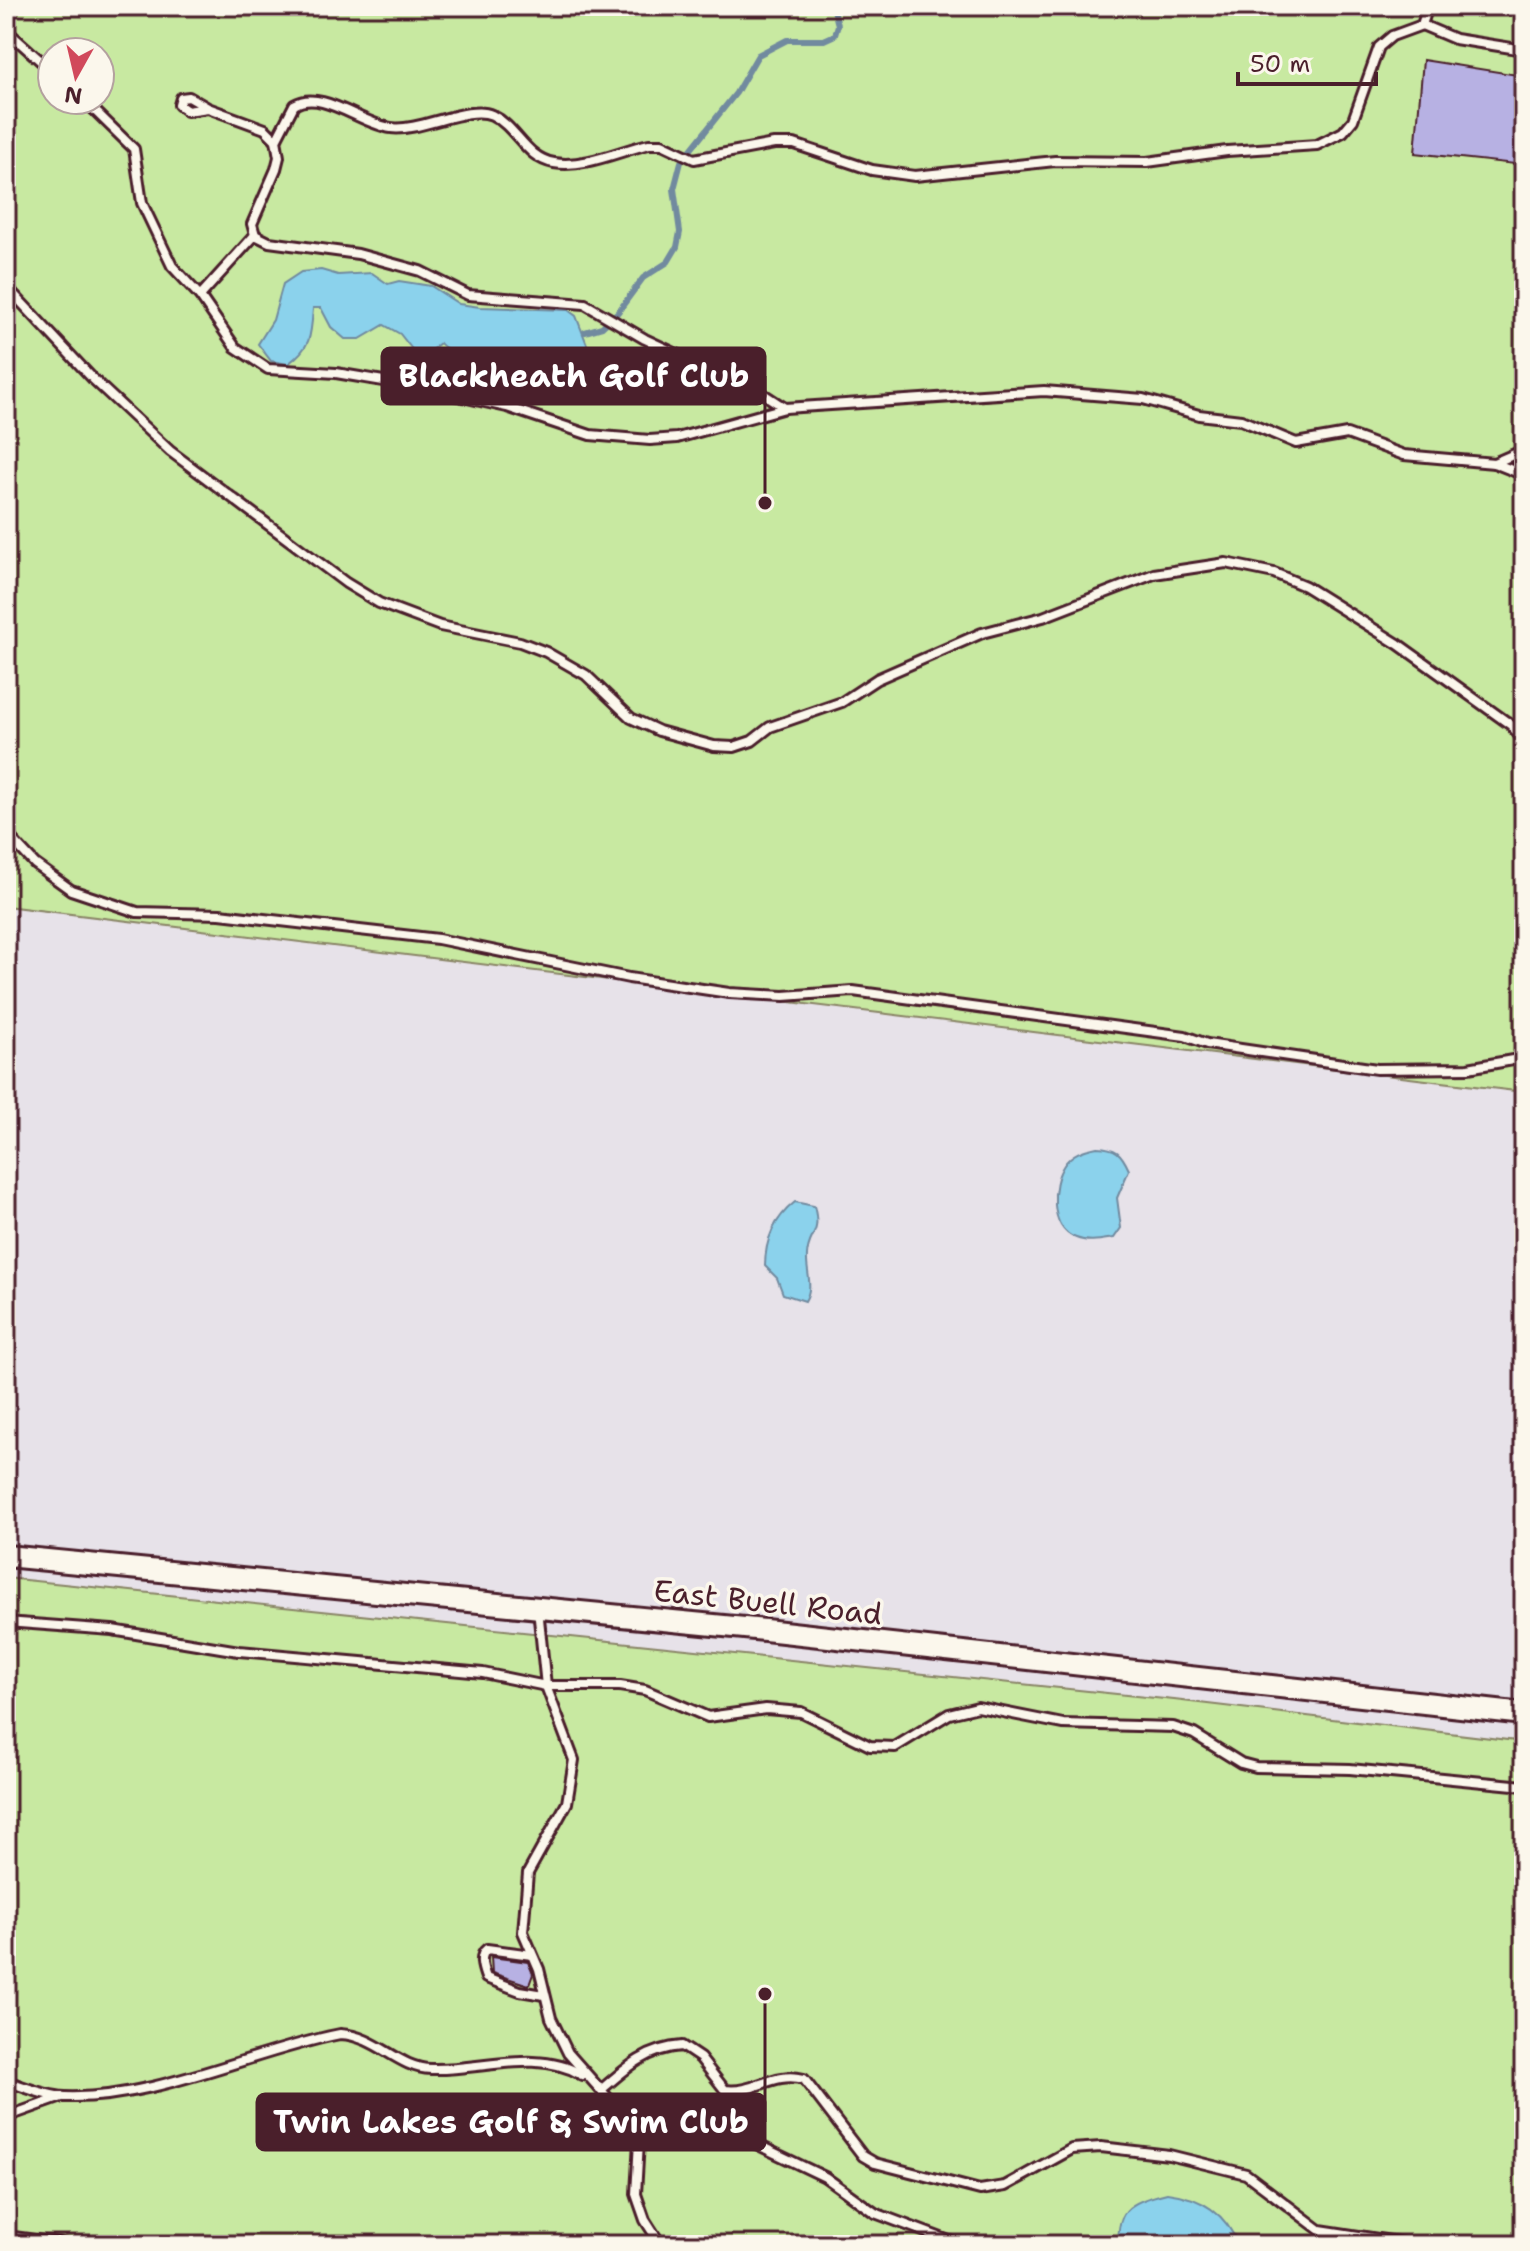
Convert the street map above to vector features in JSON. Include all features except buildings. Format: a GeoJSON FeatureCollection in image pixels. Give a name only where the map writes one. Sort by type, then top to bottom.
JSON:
{"type":"FeatureCollection","features":[{"type":"Feature","properties":{"kind":"street","name":"East Buell Road"},"geometry":{"type":"LineString","coordinates":[[6,1556],[538,1608],[1524,1714]]}},
{"type":"Feature","properties":{"kind":"lane"},"geometry":{"type":"LineString","coordinates":[[1422,25],[1428,6]]}},
{"type":"Feature","properties":{"kind":"lane"},"geometry":{"type":"LineString","coordinates":[[276,140],[294,105],[302,99],[314,99],[369,123],[393,129],[437,124],[478,113],[491,114],[535,156],[552,163],[582,162],[649,144],[662,144],[694,159],[774,144],[794,144],[872,170],[915,176],[1055,161],[1147,162],[1227,151],[1317,145],[1331,140],[1353,120],[1379,47],[1392,36],[1422,25],[1455,39],[1524,50]]}},
{"type":"Feature","properties":{"kind":"lane"},"geometry":{"type":"LineString","coordinates":[[6,30],[36,57]]}},
{"type":"Feature","properties":{"kind":"lane"},"geometry":{"type":"LineString","coordinates":[[208,108],[265,129],[276,140],[279,157],[252,224],[255,235],[269,242],[358,254],[420,271],[468,295],[585,304],[645,339],[765,395],[785,408]]}},
{"type":"Feature","properties":{"kind":"lane"},"geometry":{"type":"LineString","coordinates":[[100,116],[134,149],[147,217],[172,266],[200,296],[235,347],[268,369],[336,373],[465,396],[590,435],[677,438],[785,408],[1044,391],[1143,399],[1191,413],[1241,420],[1296,443],[1347,434],[1404,455],[1494,463],[1524,475]]}},
{"type":"Feature","properties":{"kind":"lane"},"geometry":{"type":"LineString","coordinates":[[200,296],[255,235]]}},
{"type":"Feature","properties":{"kind":"lane"},"geometry":{"type":"LineString","coordinates":[[6,286],[93,379],[170,451],[346,583],[379,603],[440,626],[520,642],[546,652],[586,675],[631,718],[659,731],[714,746],[734,747],[752,741],[770,727],[842,702],[877,679],[982,633],[1043,617],[1154,574],[1226,563],[1274,573],[1305,586],[1398,644],[1511,725],[1524,741]]}},
{"type":"Feature","properties":{"kind":"lane"},"geometry":{"type":"LineString","coordinates":[[1494,463],[1524,450]]}},
{"type":"Feature","properties":{"kind":"lane"},"geometry":{"type":"LineString","coordinates":[[6,833],[35,864],[71,890],[137,912],[220,914],[468,943],[629,978],[729,993],[784,996],[853,991],[936,1001],[1185,1036],[1207,1044],[1377,1069],[1468,1068],[1524,1058]]}},
{"type":"Feature","properties":{"kind":"lane"},"geometry":{"type":"LineString","coordinates":[[538,1608],[546,1686],[574,1760],[567,1803],[528,1873],[523,1932],[558,2034],[586,2078]]}},
{"type":"Feature","properties":{"kind":"lane"},"geometry":{"type":"LineString","coordinates":[[6,1622],[112,1630],[239,1651],[483,1673],[546,1686],[634,1688],[708,1717],[766,1709],[801,1712],[843,1735],[885,1748],[895,1747],[958,1710],[986,1708],[1063,1724],[1173,1727],[1194,1734],[1241,1763],[1256,1767],[1350,1769],[1524,1786]]}},
{"type":"Feature","properties":{"kind":"lane"},"geometry":{"type":"LineString","coordinates":[[532,1955],[487,1949],[482,1959],[483,1969],[486,1978],[500,1984],[544,1995]]}},
{"type":"Feature","properties":{"kind":"lane"},"geometry":{"type":"LineString","coordinates":[[6,2117],[63,2097],[157,2084],[340,2034],[367,2039],[421,2068],[545,2063],[569,2067],[601,2090],[629,2122],[639,2141],[635,2180],[640,2206],[661,2245]]}},
{"type":"Feature","properties":{"kind":"lane"},"geometry":{"type":"LineString","coordinates":[[601,2090],[636,2061],[657,2050],[682,2046],[700,2058],[725,2090],[744,2090],[783,2075],[804,2079],[863,2156],[875,2163],[962,2188],[996,2189],[1061,2155],[1084,2147],[1169,2155],[1246,2174],[1320,2230],[1417,2245]]}},
{"type":"Feature","properties":{"kind":"lane"},"geometry":{"type":"LineString","coordinates":[[6,2081],[63,2097]]}},
{"type":"Feature","properties":{"kind":"lane"},"geometry":{"type":"LineString","coordinates":[[629,2122],[682,2126],[752,2142],[825,2177],[875,2213],[960,2245]]}},
{"type":"Feature","properties":{"kind":"lane"},"geometry":{"type":"LineString","coordinates":[[6,2236],[74,2245]]}},
{"type":"Feature","properties":{"kind":"green space"},"geometry":{"type":"Polygon","coordinates":[[[6,6],[1524,6],[1524,1092],[6,906],[6,6]]]}},
{"type":"Feature","properties":{"kind":"green space"},"geometry":{"type":"Polygon","coordinates":[[[6,1578],[1174,1700],[1524,1742],[1524,2245],[6,2245],[6,1578]]]}},
{"type":"Feature","properties":{"kind":"water"},"geometry":{"type":"Polygon","coordinates":[[[321,270],[338,275],[372,273],[388,284],[399,281],[431,286],[459,304],[568,310],[576,316],[588,347],[546,371],[517,372],[457,354],[440,343],[429,352],[415,353],[400,334],[384,325],[360,339],[345,339],[331,327],[321,308],[313,308],[310,334],[301,352],[288,364],[271,361],[258,344],[273,320],[283,284],[301,272],[321,270]]]}},
{"type":"Feature","properties":{"kind":"water"},"geometry":{"type":"Polygon","coordinates":[[[1097,1147],[1117,1152],[1129,1170],[1117,1198],[1121,1228],[1114,1238],[1095,1241],[1067,1233],[1057,1216],[1055,1194],[1060,1173],[1067,1161],[1078,1153],[1097,1147]]]}},
{"type":"Feature","properties":{"kind":"water"},"geometry":{"type":"Polygon","coordinates":[[[795,1202],[814,1206],[816,1216],[816,1229],[808,1248],[809,1285],[805,1301],[783,1294],[777,1278],[765,1266],[772,1230],[795,1202]]]}},
{"type":"Feature","properties":{"kind":"water"},"geometry":{"type":"Polygon","coordinates":[[[1167,2193],[1190,2198],[1210,2208],[1226,2224],[1238,2245],[1119,2245],[1120,2222],[1130,2207],[1167,2193]]]}},
{"type":"Feature","properties":{"kind":"waterway"},"geometry":{"type":"LineString","coordinates":[[585,332],[602,327],[618,312],[643,278],[668,262],[677,247],[680,232],[674,189],[681,162],[736,93],[758,55],[787,40],[824,40],[835,35],[838,25],[833,6]]}},
{"type":"Feature","properties":{"kind":"place","name":"Blackheath Golf Club"},"geometry":{"type":"Point","coordinates":[765,503]}},
{"type":"Feature","properties":{"kind":"place","name":"Twin Lakes Golf & Swim Club"},"geometry":{"type":"Point","coordinates":[765,1994]}}]}
